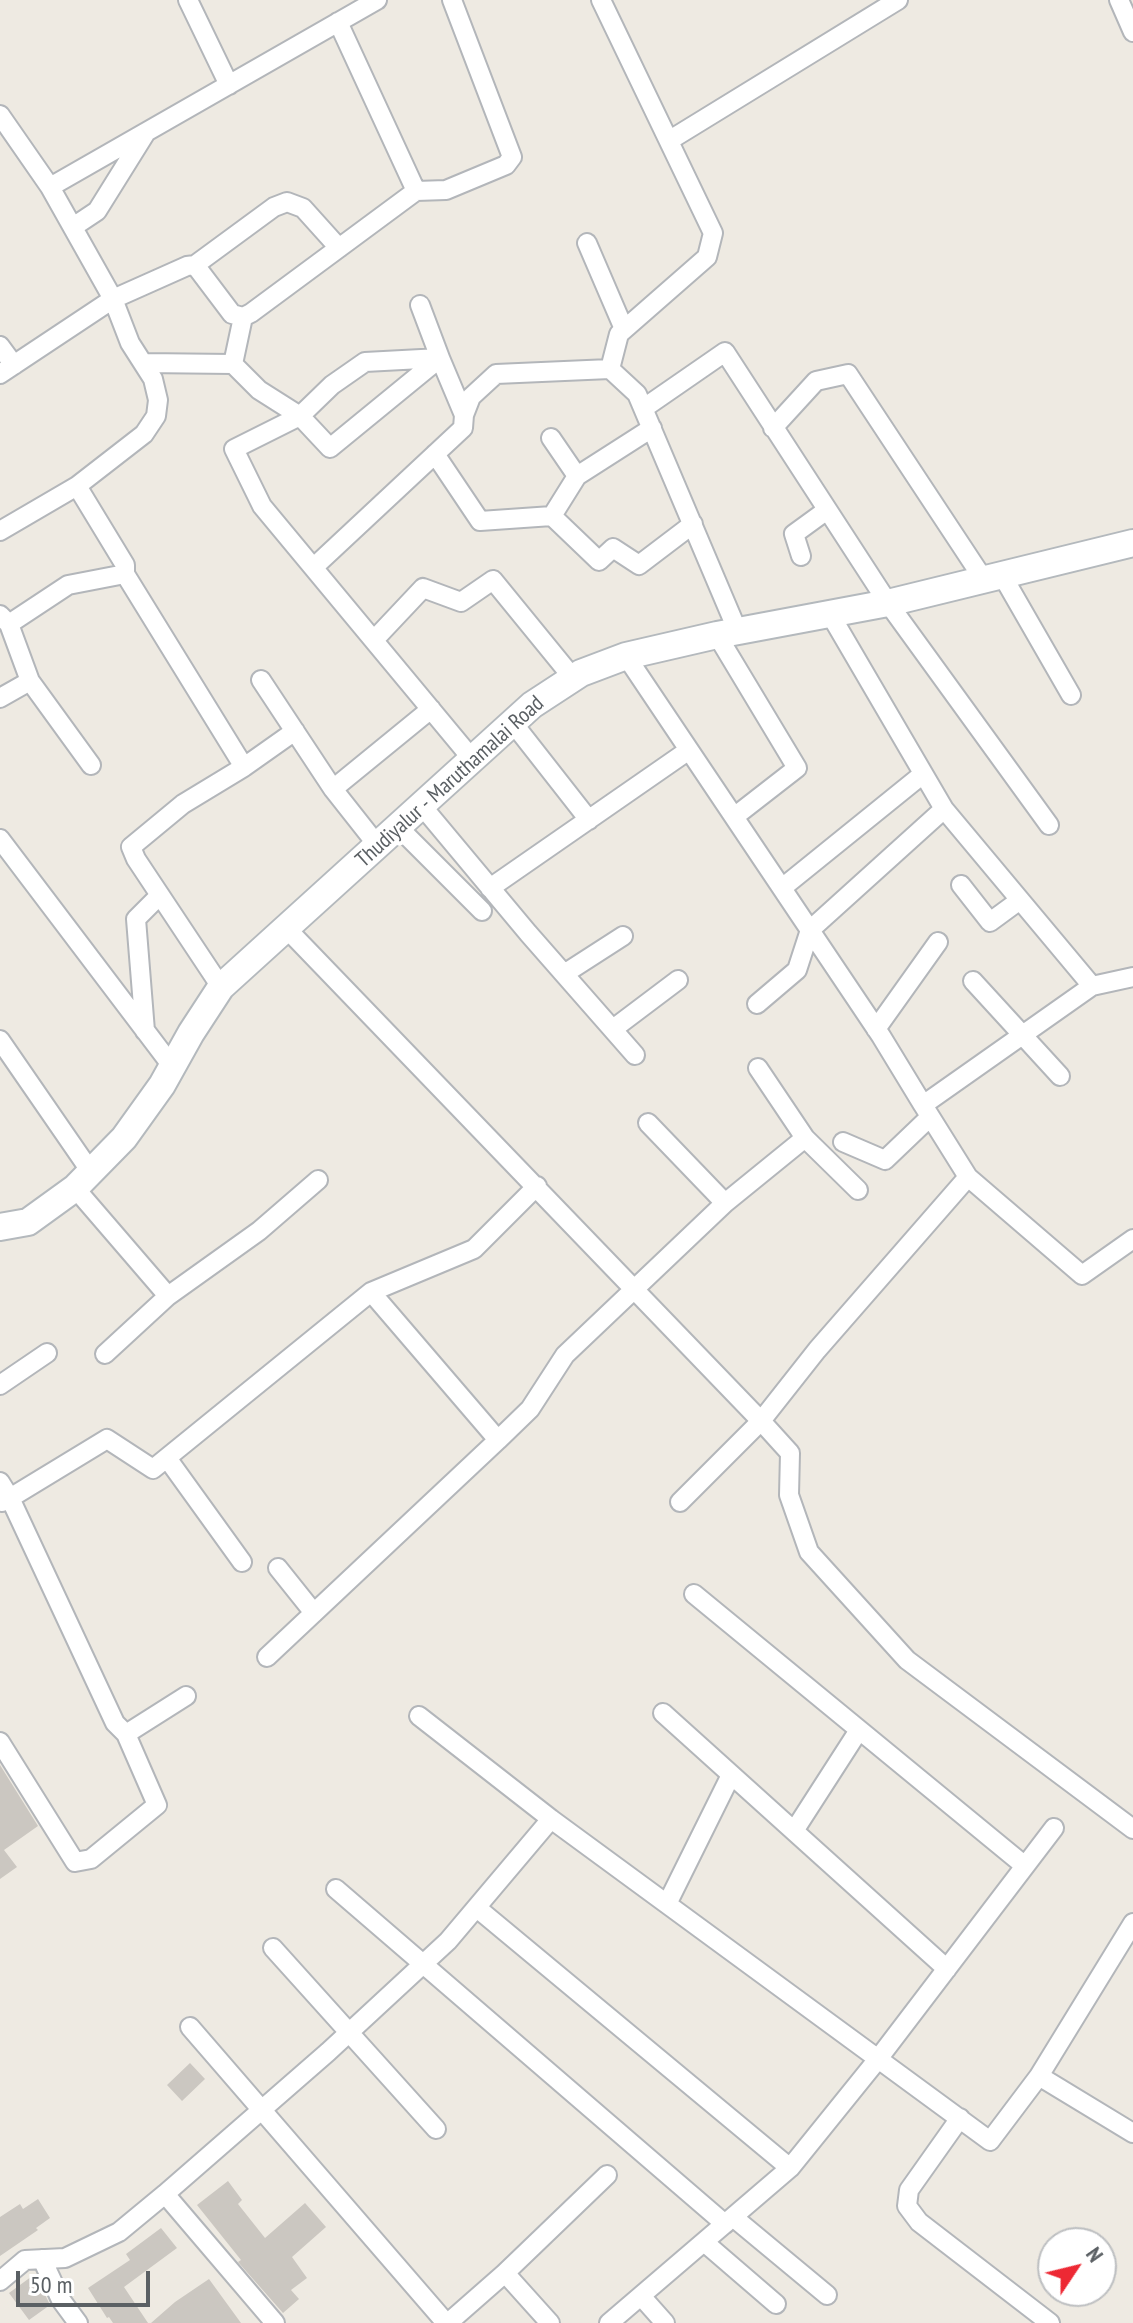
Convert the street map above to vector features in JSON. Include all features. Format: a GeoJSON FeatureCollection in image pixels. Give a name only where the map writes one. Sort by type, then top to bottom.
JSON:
{"type":"FeatureCollection","features":[{"type":"Feature","properties":{"kind":"main road","name":"Thudiyalur - Maruthamalai Road"},"geometry":{"type":"LineString","coordinates":[[0,1227],[28,1222],[83,1180],[124,1138],[221,987],[532,705],[581,673],[626,656],[888,603],[1133,543]]}},
{"type":"Feature","properties":{"kind":"street"},"geometry":{"type":"LineString","coordinates":[[188,0],[229,85]]}},
{"type":"Feature","properties":{"kind":"street"},"geometry":{"type":"LineString","coordinates":[[50,187],[377,0]]}},
{"type":"Feature","properties":{"kind":"street"},"geometry":{"type":"LineString","coordinates":[[233,364],[243,317],[416,191],[446,190],[506,165],[512,157],[452,0]]}},
{"type":"Feature","properties":{"kind":"street"},"geometry":{"type":"LineString","coordinates":[[601,0],[713,233],[707,257],[619,334],[610,369]]}},
{"type":"Feature","properties":{"kind":"street"},"geometry":{"type":"LineString","coordinates":[[670,140],[898,0]]}},
{"type":"Feature","properties":{"kind":"street"},"geometry":{"type":"LineString","coordinates":[[1119,0],[1133,32]]}},
{"type":"Feature","properties":{"kind":"street"},"geometry":{"type":"LineString","coordinates":[[338,22],[416,191]]}},
{"type":"Feature","properties":{"kind":"street"},"geometry":{"type":"LineString","coordinates":[[0,115],[50,187],[113,299],[130,343],[153,379],[158,400],[156,416],[144,434],[77,486],[0,531]]}},
{"type":"Feature","properties":{"kind":"street"},"geometry":{"type":"LineString","coordinates":[[73,227],[97,211],[147,132]]}},
{"type":"Feature","properties":{"kind":"street"},"geometry":{"type":"LineString","coordinates":[[0,346],[7,370],[113,299],[167,272],[195,265],[274,207],[287,202],[303,208],[339,248]]}},
{"type":"Feature","properties":{"kind":"street"},"geometry":{"type":"LineString","coordinates":[[587,243],[624,329]]}},
{"type":"Feature","properties":{"kind":"street"},"geometry":{"type":"LineString","coordinates":[[195,265],[232,314],[243,317]]}},
{"type":"Feature","properties":{"kind":"street"},"geometry":{"type":"LineString","coordinates":[[420,305],[464,415]]}},
{"type":"Feature","properties":{"kind":"street"},"geometry":{"type":"LineString","coordinates":[[644,408],[725,352],[888,603],[1049,825]]}},
{"type":"Feature","properties":{"kind":"street"},"geometry":{"type":"LineString","coordinates":[[143,363],[233,364],[259,390],[300,416],[330,448],[440,358]]}},
{"type":"Feature","properties":{"kind":"street"},"geometry":{"type":"LineString","coordinates":[[440,358],[365,362],[332,385],[300,416],[234,449],[262,506],[473,760]]}},
{"type":"Feature","properties":{"kind":"street"},"geometry":{"type":"LineString","coordinates":[[314,567],[463,428],[471,397],[496,374],[610,369],[637,394],[644,408],[693,524],[728,634],[797,768],[734,817]]}},
{"type":"Feature","properties":{"kind":"street"},"geometry":{"type":"LineString","coordinates":[[773,428],[816,381],[848,374],[993,578],[1071,695]]}},
{"type":"Feature","properties":{"kind":"street"},"geometry":{"type":"LineString","coordinates":[[552,516],[577,476],[652,428]]}},
{"type":"Feature","properties":{"kind":"street"},"geometry":{"type":"LineString","coordinates":[[551,438],[577,476]]}},
{"type":"Feature","properties":{"kind":"street"},"geometry":{"type":"LineString","coordinates":[[435,454],[480,521],[552,516],[599,561],[613,548],[639,565],[693,524]]}},
{"type":"Feature","properties":{"kind":"street"},"geometry":{"type":"LineString","coordinates":[[77,486],[125,565],[125,574],[244,767]]}},
{"type":"Feature","properties":{"kind":"street"},"geometry":{"type":"LineString","coordinates":[[801,556],[794,534],[827,510]]}},
{"type":"Feature","properties":{"kind":"street"},"geometry":{"type":"LineString","coordinates":[[91,765],[30,681],[5,619],[68,585],[125,574]]}},
{"type":"Feature","properties":{"kind":"street"},"geometry":{"type":"LineString","coordinates":[[374,640],[423,588],[461,602],[493,580],[573,678]]}},
{"type":"Feature","properties":{"kind":"street"},"geometry":{"type":"LineString","coordinates":[[830,614],[944,809],[1092,986]]}},
{"type":"Feature","properties":{"kind":"street"},"geometry":{"type":"LineString","coordinates":[[626,656],[876,1029],[968,1177],[1082,1275],[1133,1239]]}},
{"type":"Feature","properties":{"kind":"street"},"geometry":{"type":"LineString","coordinates":[[261,680],[333,789],[378,846]]}},
{"type":"Feature","properties":{"kind":"street"},"geometry":{"type":"LineString","coordinates":[[0,698],[30,681]]}},
{"type":"Feature","properties":{"kind":"street"},"geometry":{"type":"LineString","coordinates":[[333,789],[431,709]]}},
{"type":"Feature","properties":{"kind":"street"},"geometry":{"type":"LineString","coordinates":[[513,723],[589,820]]}},
{"type":"Feature","properties":{"kind":"street"},"geometry":{"type":"LineString","coordinates":[[221,987],[131,847],[183,804],[295,731]]}},
{"type":"Feature","properties":{"kind":"street"},"geometry":{"type":"LineString","coordinates":[[490,888],[689,750]]}},
{"type":"Feature","properties":{"kind":"street"},"geometry":{"type":"LineString","coordinates":[[782,888],[923,774]]}},
{"type":"Feature","properties":{"kind":"street"},"geometry":{"type":"LineString","coordinates":[[422,806],[635,1055]]}},
{"type":"Feature","properties":{"kind":"street"},"geometry":{"type":"LineString","coordinates":[[757,1004],[797,970],[810,930],[944,809]]}},
{"type":"Feature","properties":{"kind":"street"},"geometry":{"type":"LineString","coordinates":[[398,827],[482,911]]}},
{"type":"Feature","properties":{"kind":"street"},"geometry":{"type":"LineString","coordinates":[[0,839],[172,1066]]}},
{"type":"Feature","properties":{"kind":"street"},"geometry":{"type":"LineString","coordinates":[[961,885],[990,922],[1020,900]]}},
{"type":"Feature","properties":{"kind":"street"},"geometry":{"type":"LineString","coordinates":[[145,1031],[136,919],[160,895]]}},
{"type":"Feature","properties":{"kind":"street"},"geometry":{"type":"LineString","coordinates":[[287,929],[790,1453],[789,1495],[809,1552],[907,1660],[1133,1829]]}},
{"type":"Feature","properties":{"kind":"street"},"geometry":{"type":"LineString","coordinates":[[564,974],[623,936]]}},
{"type":"Feature","properties":{"kind":"street"},"geometry":{"type":"LineString","coordinates":[[876,1029],[938,942]]}},
{"type":"Feature","properties":{"kind":"street"},"geometry":{"type":"LineString","coordinates":[[843,1142],[885,1160],[927,1111],[1022,1035],[1092,986],[1133,977]]}},
{"type":"Feature","properties":{"kind":"street"},"geometry":{"type":"LineString","coordinates":[[613,1029],[678,980]]}},
{"type":"Feature","properties":{"kind":"street"},"geometry":{"type":"LineString","coordinates":[[973,981],[1060,1076]]}},
{"type":"Feature","properties":{"kind":"street"},"geometry":{"type":"LineString","coordinates":[[0,1040],[83,1180],[168,1296]]}},
{"type":"Feature","properties":{"kind":"street"},"geometry":{"type":"LineString","coordinates":[[758,1068],[805,1138],[858,1190]]}},
{"type":"Feature","properties":{"kind":"street"},"geometry":{"type":"LineString","coordinates":[[648,1123],[725,1203]]}},
{"type":"Feature","properties":{"kind":"street"},"geometry":{"type":"LineString","coordinates":[[267,1657],[530,1409],[565,1355],[725,1203],[805,1138]]}},
{"type":"Feature","properties":{"kind":"street"},"geometry":{"type":"LineString","coordinates":[[680,1502],[761,1421],[817,1350],[968,1177]]}},
{"type":"Feature","properties":{"kind":"street"},"geometry":{"type":"LineString","coordinates":[[105,1354],[168,1296],[259,1231],[318,1180]]}},
{"type":"Feature","properties":{"kind":"street"},"geometry":{"type":"LineString","coordinates":[[0,1742],[75,1862],[91,1859],[157,1805],[126,1734],[115,1723],[3,1494],[107,1439],[153,1469],[371,1292],[474,1249],[537,1186]]}},
{"type":"Feature","properties":{"kind":"street"},"geometry":{"type":"LineString","coordinates":[[371,1292],[498,1440]]}},
{"type":"Feature","properties":{"kind":"street"},"geometry":{"type":"LineString","coordinates":[[0,1385],[47,1353]]}},
{"type":"Feature","properties":{"kind":"street"},"geometry":{"type":"LineString","coordinates":[[167,1458],[242,1562]]}},
{"type":"Feature","properties":{"kind":"street"},"geometry":{"type":"LineString","coordinates":[[278,1568],[314,1613]]}},
{"type":"Feature","properties":{"kind":"street"},"geometry":{"type":"LineString","coordinates":[[694,1594],[1025,1866]]}},
{"type":"Feature","properties":{"kind":"street"},"geometry":{"type":"LineString","coordinates":[[126,1734],[186,1696]]}},
{"type":"Feature","properties":{"kind":"street"},"geometry":{"type":"LineString","coordinates":[[663,1713],[947,1969]]}},
{"type":"Feature","properties":{"kind":"street"},"geometry":{"type":"LineString","coordinates":[[419,1716],[551,1819],[990,2141],[1039,2076],[1133,1923]]}},
{"type":"Feature","properties":{"kind":"street"},"geometry":{"type":"LineString","coordinates":[[794,1831],[859,1730]]}},
{"type":"Feature","properties":{"kind":"street"},"geometry":{"type":"LineString","coordinates":[[667,1904],[731,1775]]}},
{"type":"Feature","properties":{"kind":"street"},"geometry":{"type":"LineString","coordinates":[[0,2281],[25,2260],[65,2258],[119,2232],[165,2194],[349,2033],[448,1941],[551,1819]]}},
{"type":"Feature","properties":{"kind":"street"},"geometry":{"type":"LineString","coordinates":[[609,2323],[790,2168],[878,2059],[1054,1828]]}},
{"type":"Feature","properties":{"kind":"street"},"geometry":{"type":"LineString","coordinates":[[336,1889],[729,2220],[827,2295]]}},
{"type":"Feature","properties":{"kind":"street"},"geometry":{"type":"LineString","coordinates":[[477,1908],[790,2168]]}},
{"type":"Feature","properties":{"kind":"street"},"geometry":{"type":"LineString","coordinates":[[273,1948],[436,2129]]}},
{"type":"Feature","properties":{"kind":"street"},"geometry":{"type":"LineString","coordinates":[[190,2027],[447,2323],[505,2273],[607,2175]]}},
{"type":"Feature","properties":{"kind":"street"},"geometry":{"type":"LineString","coordinates":[[1039,2076],[1133,2133]]}},
{"type":"Feature","properties":{"kind":"street"},"geometry":{"type":"LineString","coordinates":[[960,2118],[909,2190],[907,2206],[919,2222],[1050,2323]]}},
{"type":"Feature","properties":{"kind":"street"},"geometry":{"type":"LineString","coordinates":[[165,2194],[275,2323]]}},
{"type":"Feature","properties":{"kind":"street"},"geometry":{"type":"LineString","coordinates":[[704,2242],[776,2304]]}},
{"type":"Feature","properties":{"kind":"street"},"geometry":{"type":"LineString","coordinates":[[42,2259],[61,2300],[78,2323]]}},
{"type":"Feature","properties":{"kind":"street"},"geometry":{"type":"LineString","coordinates":[[505,2273],[550,2323]]}},
{"type":"Feature","properties":{"kind":"street"},"geometry":{"type":"LineString","coordinates":[[641,2296],[665,2323]]}},
{"type":"Feature","properties":{"kind":"building"},"geometry":{"type":"Polygon","coordinates":[[[0,1765],[38,1826],[4,1850],[17,1867],[0,1879],[0,1765]]]}},
{"type":"Feature","properties":{"kind":"building"},"geometry":{"type":"Polygon","coordinates":[[[190,2063],[205,2079],[182,2101],[167,2085],[190,2063]]]}},
{"type":"Feature","properties":{"kind":"building"},"geometry":{"type":"Polygon","coordinates":[[[228,2181],[242,2200],[238,2204],[265,2238],[305,2203],[326,2227],[292,2257],[307,2278],[291,2290],[299,2299],[283,2313],[238,2262],[241,2260],[197,2205],[228,2181]]]}},
{"type":"Feature","properties":{"kind":"building"},"geometry":{"type":"Polygon","coordinates":[[[38,2199],[50,2218],[0,2256],[0,2217],[20,2204],[23,2209],[38,2199]]]}},
{"type":"Feature","properties":{"kind":"building"},"geometry":{"type":"Polygon","coordinates":[[[161,2228],[177,2248],[124,2287],[148,2323],[113,2323],[88,2288],[130,2260],[126,2254],[161,2228]]]}},
{"type":"Feature","properties":{"kind":"building"},"geometry":{"type":"Polygon","coordinates":[[[35,2274],[50,2305],[29,2320],[9,2293],[35,2274]]]}},
{"type":"Feature","properties":{"kind":"building"},"geometry":{"type":"Polygon","coordinates":[[[209,2279],[241,2323],[151,2323],[175,2302],[209,2279]]]}}]}
